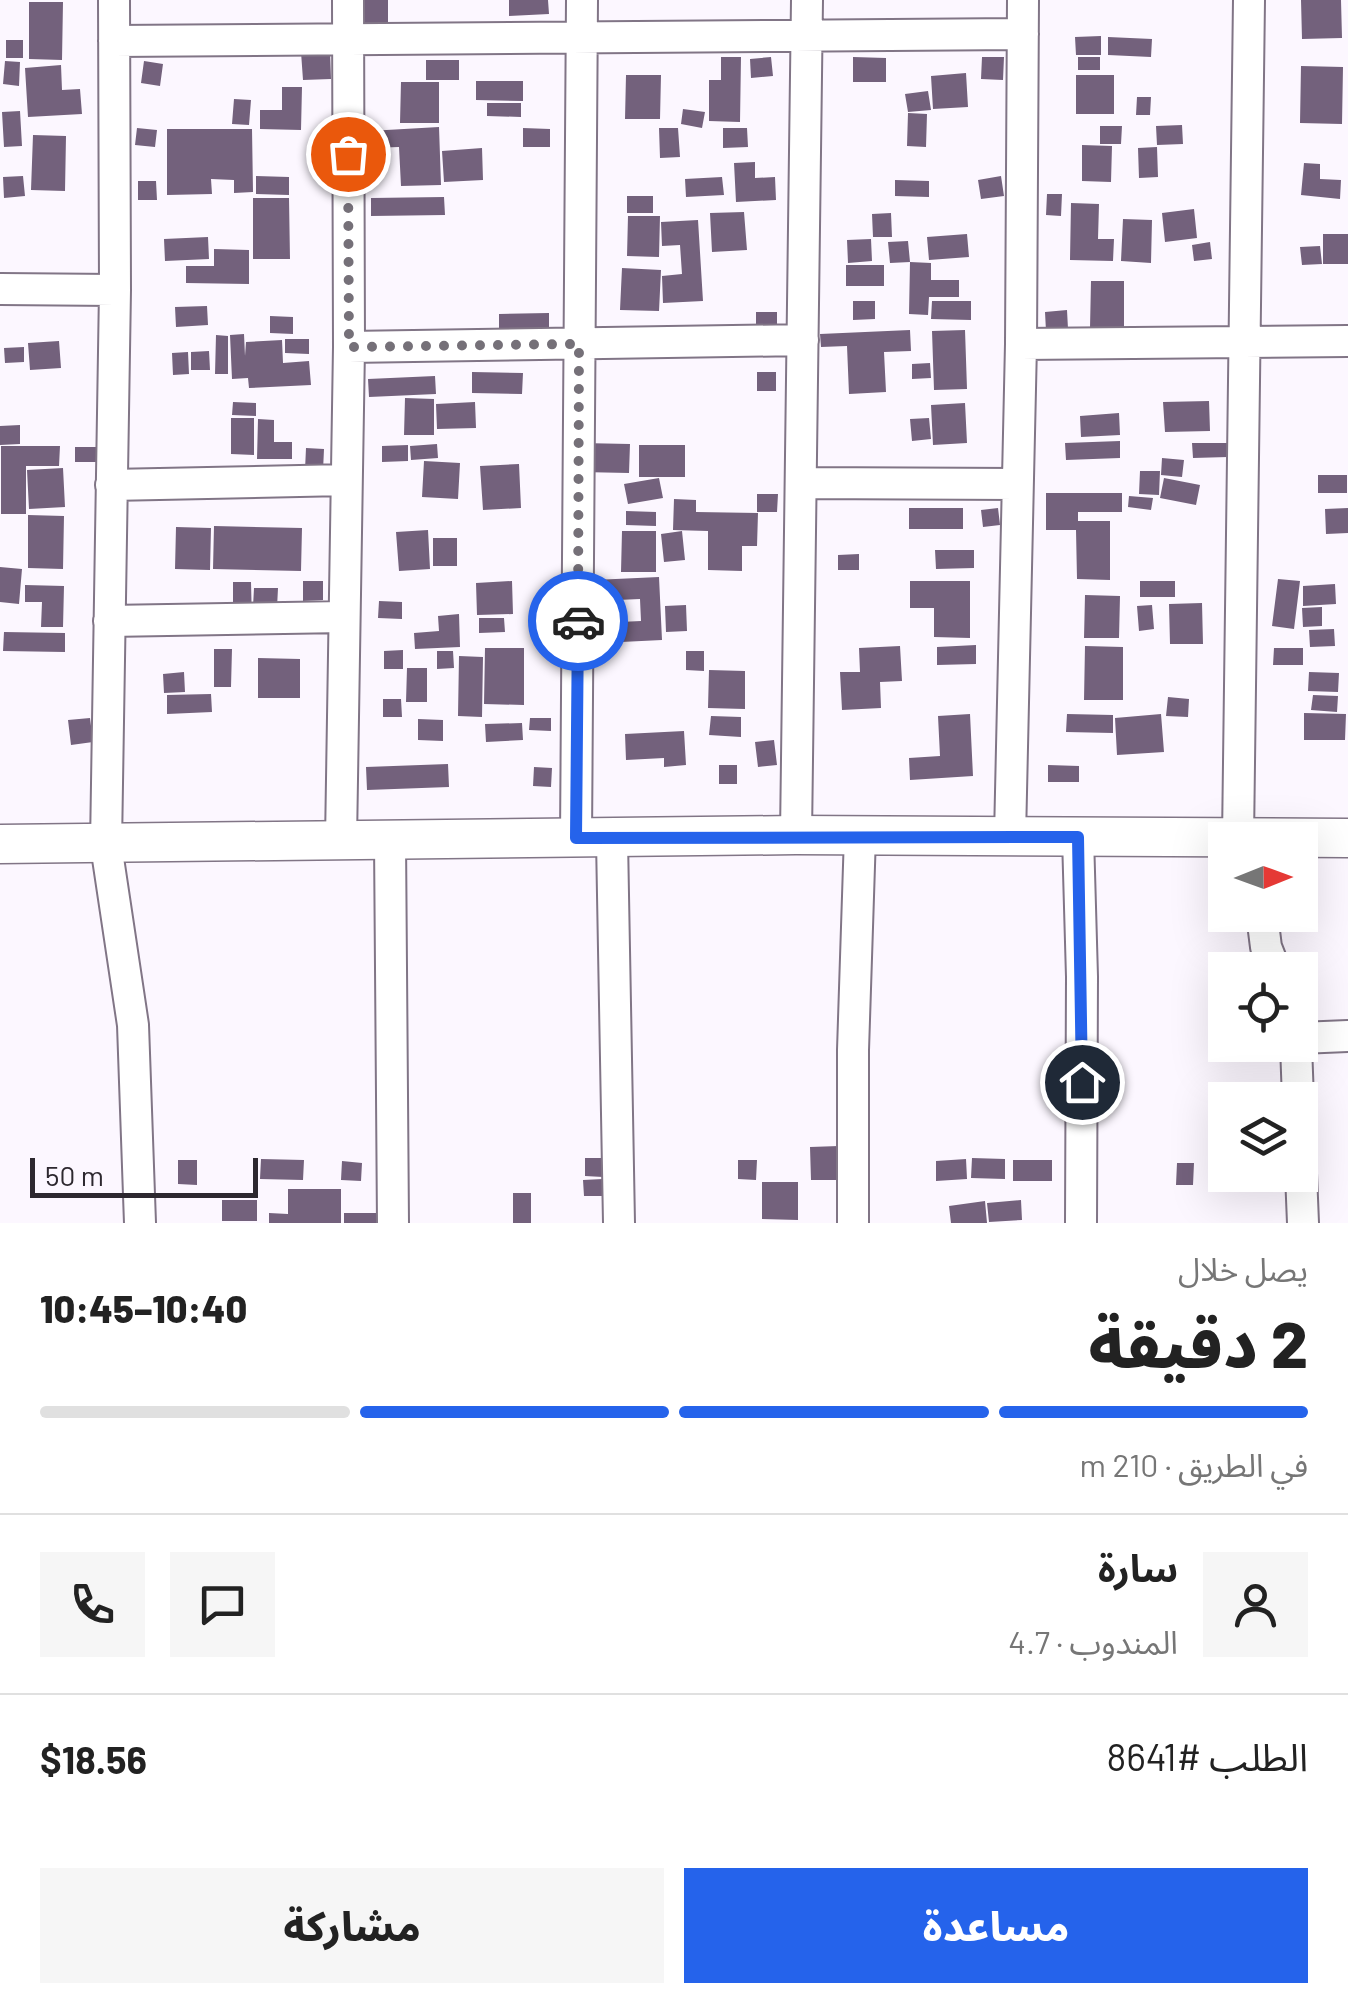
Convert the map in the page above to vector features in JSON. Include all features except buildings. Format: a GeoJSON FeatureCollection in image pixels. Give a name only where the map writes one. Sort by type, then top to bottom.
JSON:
{"type":"FeatureCollection","features":[{"type":"Feature","properties":{"kind":"street"},"geometry":{"type":"LineString","coordinates":[[114,0],[115,290],[106,844],[133,1025],[140,1223]]}},
{"type":"Feature","properties":{"kind":"street"},"geometry":{"type":"LineString","coordinates":[[341,841],[349,347],[348,0]]}},
{"type":"Feature","properties":{"kind":"street"},"geometry":{"type":"LineString","coordinates":[[582,0],[579,344],[594,839],[619,1223]]}},
{"type":"Feature","properties":{"kind":"street"},"geometry":{"type":"LineString","coordinates":[[796,836],[807,0]]}},
{"type":"Feature","properties":{"kind":"street"},"geometry":{"type":"LineString","coordinates":[[1010,836],[1021,344],[1023,0]]}},
{"type":"Feature","properties":{"kind":"street"},"geometry":{"type":"LineString","coordinates":[[1248,0],[1244,344],[1255,822]]}},
{"type":"Feature","properties":{"kind":"street"},"geometry":{"type":"LineString","coordinates":[[114,41],[1023,34]]}},
{"type":"Feature","properties":{"kind":"street"},"geometry":{"type":"LineString","coordinates":[[0,288],[115,290]]}},
{"type":"Feature","properties":{"kind":"street"},"geometry":{"type":"LineString","coordinates":[[349,347],[803,340]]}},
{"type":"Feature","properties":{"kind":"street"},"geometry":{"type":"LineString","coordinates":[[1021,344],[1348,341]]}},
{"type":"Feature","properties":{"kind":"street"},"geometry":{"type":"LineString","coordinates":[[111,486],[345,480]]}},
{"type":"Feature","properties":{"kind":"street"},"geometry":{"type":"LineString","coordinates":[[801,482],[1018,484]]}},
{"type":"Feature","properties":{"kind":"street"},"geometry":{"type":"LineString","coordinates":[[109,621],[344,617]]}},
{"type":"Feature","properties":{"kind":"street"},"geometry":{"type":"LineString","coordinates":[[0,844],[860,835],[1208,838]]}},
{"type":"Feature","properties":{"kind":"street"},"geometry":{"type":"LineString","coordinates":[[854,1223],[853,1050],[860,835]]}},
{"type":"Feature","properties":{"kind":"street"},"geometry":{"type":"LineString","coordinates":[[1078,837],[1081,1223]]}},
{"type":"Feature","properties":{"kind":"street"},"geometry":{"type":"LineString","coordinates":[[1318,838],[1348,838]]}},
{"type":"Feature","properties":{"kind":"street"},"geometry":{"type":"LineString","coordinates":[[390,840],[393,1223]]}},
{"type":"Feature","properties":{"kind":"street"},"geometry":{"type":"LineString","coordinates":[[1318,1037],[1348,1036]]}},
{"type":"Feature","properties":{"kind":"street"},"geometry":{"type":"LineString","coordinates":[[1302,1192],[1303,1223]]}},
{"type":"Feature","properties":{"kind":"way so far"},"geometry":{"type":"LineString","coordinates":[[348,154],[349,347],[579,344],[578,621]]}},
{"type":"Feature","properties":{"kind":"route"},"geometry":{"type":"LineString","coordinates":[[578,621],[576,838],[1078,837],[1082,1082]]}}]}
